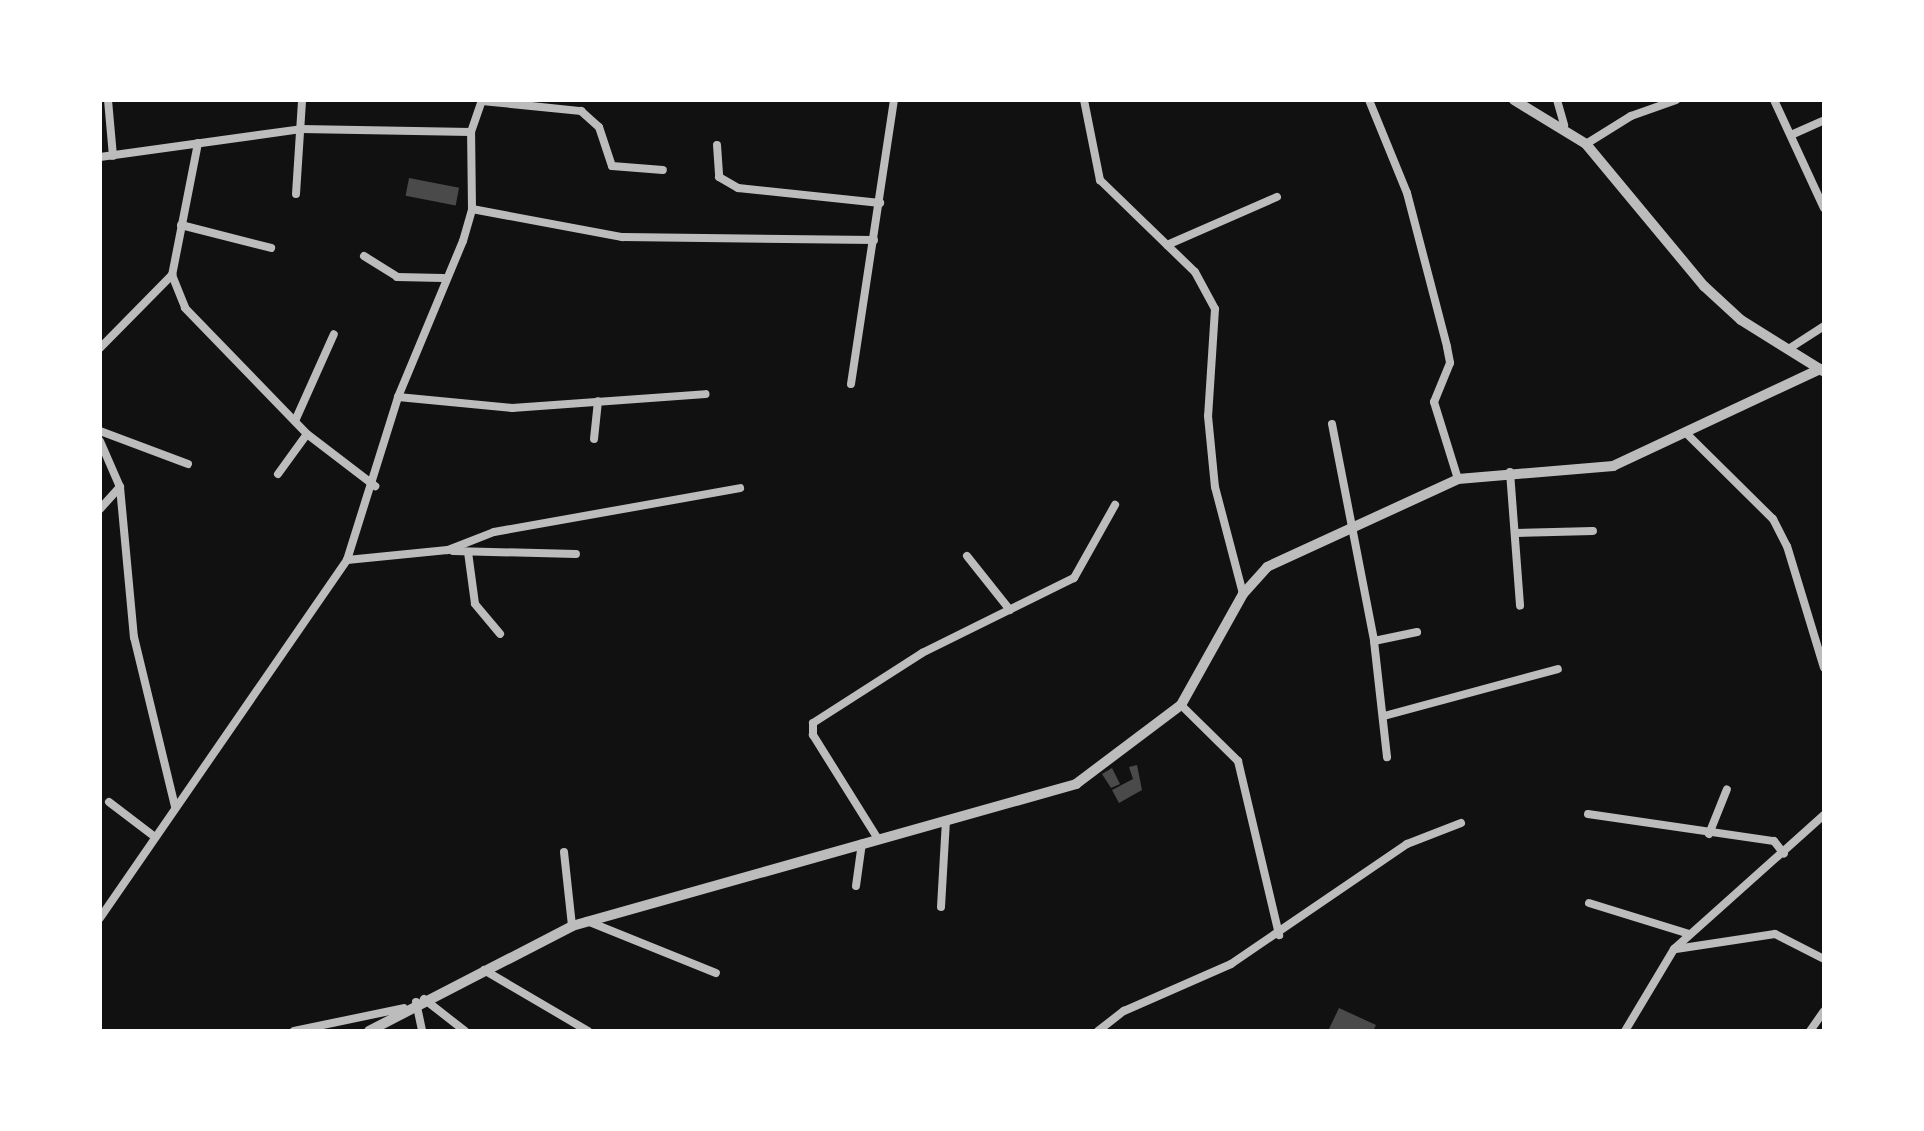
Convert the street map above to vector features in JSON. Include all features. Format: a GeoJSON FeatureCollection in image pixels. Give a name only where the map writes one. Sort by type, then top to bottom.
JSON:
{"type":"FeatureCollection","features":[{"type":"Feature","properties":{"kind":"street"},"geometry":{"type":"LineString","coordinates":[[108,100],[112,156]]}},
{"type":"Feature","properties":{"kind":"street"},"geometry":{"type":"LineString","coordinates":[[296,194],[302,100]]}},
{"type":"Feature","properties":{"kind":"street"},"geometry":{"type":"LineString","coordinates":[[851,384],[894,100]]}},
{"type":"Feature","properties":{"kind":"street"},"geometry":{"type":"LineString","coordinates":[[1084,100],[1100,180],[1195,272],[1215,309],[1208,416],[1214,487],[1243,594]]}},
{"type":"Feature","properties":{"kind":"street"},"geometry":{"type":"LineString","coordinates":[[1369,100],[1406,193],[1447,347],[1450,363],[1434,402],[1458,479]]}},
{"type":"Feature","properties":{"kind":"street"},"geometry":{"type":"LineString","coordinates":[[368,1031],[480,968],[572,926],[1076,784],[1181,705],[1243,594],[1267,567],[1458,479],[1613,466],[1822,371],[1741,320],[1704,286],[1586,144],[1564,125],[1514,100]]}},
{"type":"Feature","properties":{"kind":"street"},"geometry":{"type":"LineString","coordinates":[[1556,100],[1564,125]]}},
{"type":"Feature","properties":{"kind":"street"},"geometry":{"type":"LineString","coordinates":[[1586,144],[1630,116],[1676,100]]}},
{"type":"Feature","properties":{"kind":"street"},"geometry":{"type":"LineString","coordinates":[[1774,100],[1824,208]]}},
{"type":"Feature","properties":{"kind":"street"},"geometry":{"type":"LineString","coordinates":[[100,918],[348,560],[374,486],[398,397],[472,209],[471,132],[482,101],[581,111],[599,127],[612,166],[664,170]]}},
{"type":"Feature","properties":{"kind":"street"},"geometry":{"type":"LineString","coordinates":[[1791,135],[1824,120]]}},
{"type":"Feature","properties":{"kind":"street"},"geometry":{"type":"LineString","coordinates":[[100,157],[301,129],[471,132]]}},
{"type":"Feature","properties":{"kind":"street"},"geometry":{"type":"LineString","coordinates":[[100,348],[172,275],[198,143]]}},
{"type":"Feature","properties":{"kind":"street"},"geometry":{"type":"LineString","coordinates":[[717,146],[719,177],[738,188],[880,204]]}},
{"type":"Feature","properties":{"kind":"street"},"geometry":{"type":"LineString","coordinates":[[1167,246],[1277,197]]}},
{"type":"Feature","properties":{"kind":"street"},"geometry":{"type":"LineString","coordinates":[[472,209],[622,238],[874,240]]}},
{"type":"Feature","properties":{"kind":"street"},"geometry":{"type":"LineString","coordinates":[[181,225],[271,248]]}},
{"type":"Feature","properties":{"kind":"street"},"geometry":{"type":"LineString","coordinates":[[364,256],[397,277],[443,278]]}},
{"type":"Feature","properties":{"kind":"street"},"geometry":{"type":"LineString","coordinates":[[172,275],[197,325],[307,434],[374,486]]}},
{"type":"Feature","properties":{"kind":"street"},"geometry":{"type":"LineString","coordinates":[[1790,348],[1824,326]]}},
{"type":"Feature","properties":{"kind":"street"},"geometry":{"type":"LineString","coordinates":[[295,420],[334,334]]}},
{"type":"Feature","properties":{"kind":"street"},"geometry":{"type":"LineString","coordinates":[[398,397],[512,408],[705,394]]}},
{"type":"Feature","properties":{"kind":"street"},"geometry":{"type":"LineString","coordinates":[[594,439],[598,401]]}},
{"type":"Feature","properties":{"kind":"street"},"geometry":{"type":"LineString","coordinates":[[1332,424],[1374,641],[1387,757]]}},
{"type":"Feature","properties":{"kind":"street"},"geometry":{"type":"LineString","coordinates":[[100,432],[188,464]]}},
{"type":"Feature","properties":{"kind":"street"},"geometry":{"type":"LineString","coordinates":[[278,474],[307,434]]}},
{"type":"Feature","properties":{"kind":"street"},"geometry":{"type":"LineString","coordinates":[[1687,434],[1773,519],[1788,546],[1824,668]]}},
{"type":"Feature","properties":{"kind":"street"},"geometry":{"type":"LineString","coordinates":[[100,442],[120,487],[134,638],[175,808]]}},
{"type":"Feature","properties":{"kind":"street"},"geometry":{"type":"LineString","coordinates":[[1510,472],[1520,606]]}},
{"type":"Feature","properties":{"kind":"street"},"geometry":{"type":"LineString","coordinates":[[100,509],[120,487]]}},
{"type":"Feature","properties":{"kind":"street"},"geometry":{"type":"LineString","coordinates":[[448,550],[494,532],[740,488]]}},
{"type":"Feature","properties":{"kind":"street"},"geometry":{"type":"LineString","coordinates":[[878,839],[812,724],[922,652],[1081,572],[1115,505]]}},
{"type":"Feature","properties":{"kind":"street"},"geometry":{"type":"LineString","coordinates":[[1515,533],[1593,531]]}},
{"type":"Feature","properties":{"kind":"street"},"geometry":{"type":"LineString","coordinates":[[348,560],[448,550],[576,554]]}},
{"type":"Feature","properties":{"kind":"street"},"geometry":{"type":"LineString","coordinates":[[468,552],[475,604],[500,634]]}},
{"type":"Feature","properties":{"kind":"street"},"geometry":{"type":"LineString","coordinates":[[966,556],[1010,610]]}},
{"type":"Feature","properties":{"kind":"street"},"geometry":{"type":"LineString","coordinates":[[1374,641],[1417,632]]}},
{"type":"Feature","properties":{"kind":"street"},"geometry":{"type":"LineString","coordinates":[[1384,716],[1558,669]]}},
{"type":"Feature","properties":{"kind":"street"},"geometry":{"type":"LineString","coordinates":[[1181,705],[1238,762],[1279,935]]}},
{"type":"Feature","properties":{"kind":"street"},"geometry":{"type":"LineString","coordinates":[[1709,834],[1727,789]]}},
{"type":"Feature","properties":{"kind":"street"},"geometry":{"type":"LineString","coordinates":[[109,802],[155,837]]}},
{"type":"Feature","properties":{"kind":"street"},"geometry":{"type":"LineString","coordinates":[[1588,814],[1774,841],[1784,854]]}},
{"type":"Feature","properties":{"kind":"street"},"geometry":{"type":"LineString","coordinates":[[1629,1028],[1674,949],[1824,815]]}},
{"type":"Feature","properties":{"kind":"street"},"geometry":{"type":"LineString","coordinates":[[940,907],[946,820]]}},
{"type":"Feature","properties":{"kind":"street"},"geometry":{"type":"LineString","coordinates":[[1098,1031],[1124,1011],[1200,981],[1279,935],[1406,844],[1461,822]]}},
{"type":"Feature","properties":{"kind":"street"},"geometry":{"type":"LineString","coordinates":[[856,886],[862,843]]}},
{"type":"Feature","properties":{"kind":"street"},"geometry":{"type":"LineString","coordinates":[[564,852],[572,926]]}},
{"type":"Feature","properties":{"kind":"street"},"geometry":{"type":"LineString","coordinates":[[100,894],[110,904]]}},
{"type":"Feature","properties":{"kind":"street"},"geometry":{"type":"LineString","coordinates":[[1590,902],[1689,934]]}},
{"type":"Feature","properties":{"kind":"street"},"geometry":{"type":"LineString","coordinates":[[587,921],[716,973]]}},
{"type":"Feature","properties":{"kind":"street"},"geometry":{"type":"LineString","coordinates":[[1674,949],[1775,934],[1824,959]]}},
{"type":"Feature","properties":{"kind":"street"},"geometry":{"type":"LineString","coordinates":[[480,968],[588,1031]]}},
{"type":"Feature","properties":{"kind":"street"},"geometry":{"type":"LineString","coordinates":[[415,1003],[422,1031]]}},
{"type":"Feature","properties":{"kind":"street"},"geometry":{"type":"LineString","coordinates":[[294,1031],[415,1003],[464,1031]]}},
{"type":"Feature","properties":{"kind":"street"},"geometry":{"type":"LineString","coordinates":[[1810,1031],[1824,1012]]}},
{"type":"Feature","properties":{"kind":"building"},"geometry":{"type":"Polygon","coordinates":[[[409,178],[459,188],[456,205],[406,196],[409,178]]]}},
{"type":"Feature","properties":{"kind":"building"},"geometry":{"type":"Polygon","coordinates":[[[1137,765],[1142,790],[1119,803],[1112,790],[1133,779],[1129,767],[1137,765]]]}},
{"type":"Feature","properties":{"kind":"building"},"geometry":{"type":"Polygon","coordinates":[[[1112,768],[1120,784],[1111,788],[1102,774],[1112,768]]]}},
{"type":"Feature","properties":{"kind":"building"},"geometry":{"type":"Polygon","coordinates":[[[1339,1008],[1376,1025],[1373,1031],[1328,1031],[1339,1008]]]}}]}
